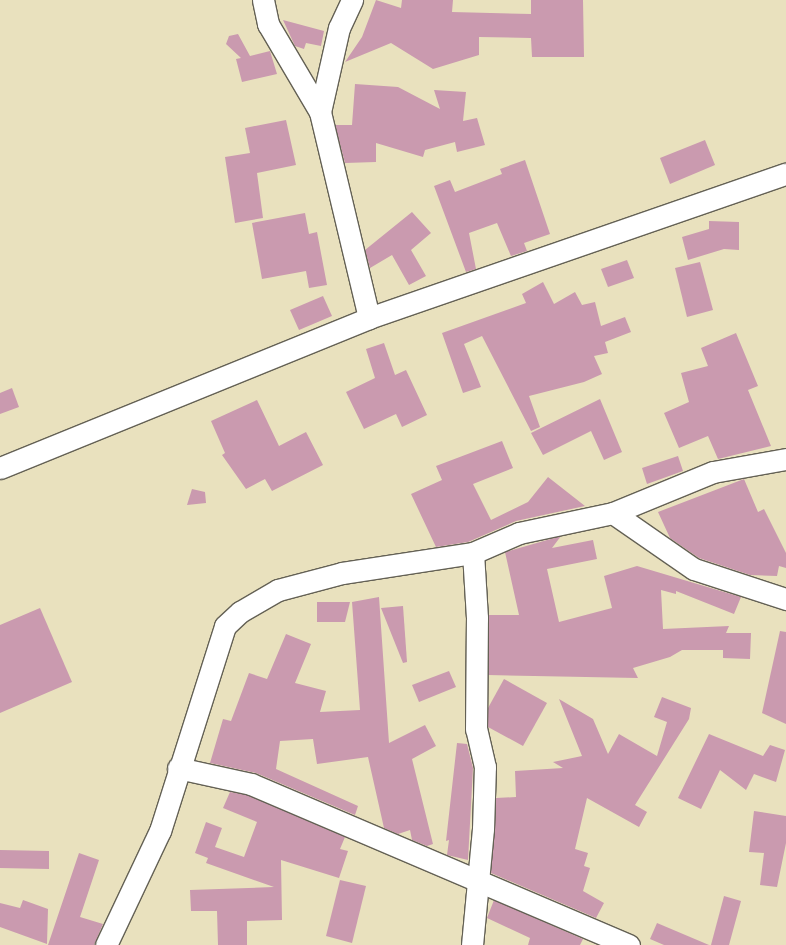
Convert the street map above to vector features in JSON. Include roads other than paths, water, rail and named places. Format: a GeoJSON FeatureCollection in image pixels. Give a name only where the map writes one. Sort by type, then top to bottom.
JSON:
{"type":"FeatureCollection","features":[{"type":"Feature","properties":{"kind":"street"},"geometry":{"type":"LineString","coordinates":[[263,0],[268,24],[320,112],[369,318]]}},
{"type":"Feature","properties":{"kind":"street"},"geometry":{"type":"LineString","coordinates":[[320,112],[339,28],[352,0]]}},
{"type":"Feature","properties":{"kind":"street"},"geometry":{"type":"LineString","coordinates":[[0,468],[369,318],[786,174]]}},
{"type":"Feature","properties":{"kind":"street"},"geometry":{"type":"LineString","coordinates":[[106,945],[160,831],[178,768],[225,626],[240,612],[278,590],[342,573],[473,554],[519,533],[613,513],[713,472],[786,459]]}},
{"type":"Feature","properties":{"kind":"street"},"geometry":{"type":"LineString","coordinates":[[613,513],[694,569],[786,599]]}},
{"type":"Feature","properties":{"kind":"street"},"geometry":{"type":"LineString","coordinates":[[472,945],[485,767],[476,729],[478,618],[473,554]]}},
{"type":"Feature","properties":{"kind":"street"},"geometry":{"type":"LineString","coordinates":[[178,768],[251,784],[478,879],[629,945]]}}]}
